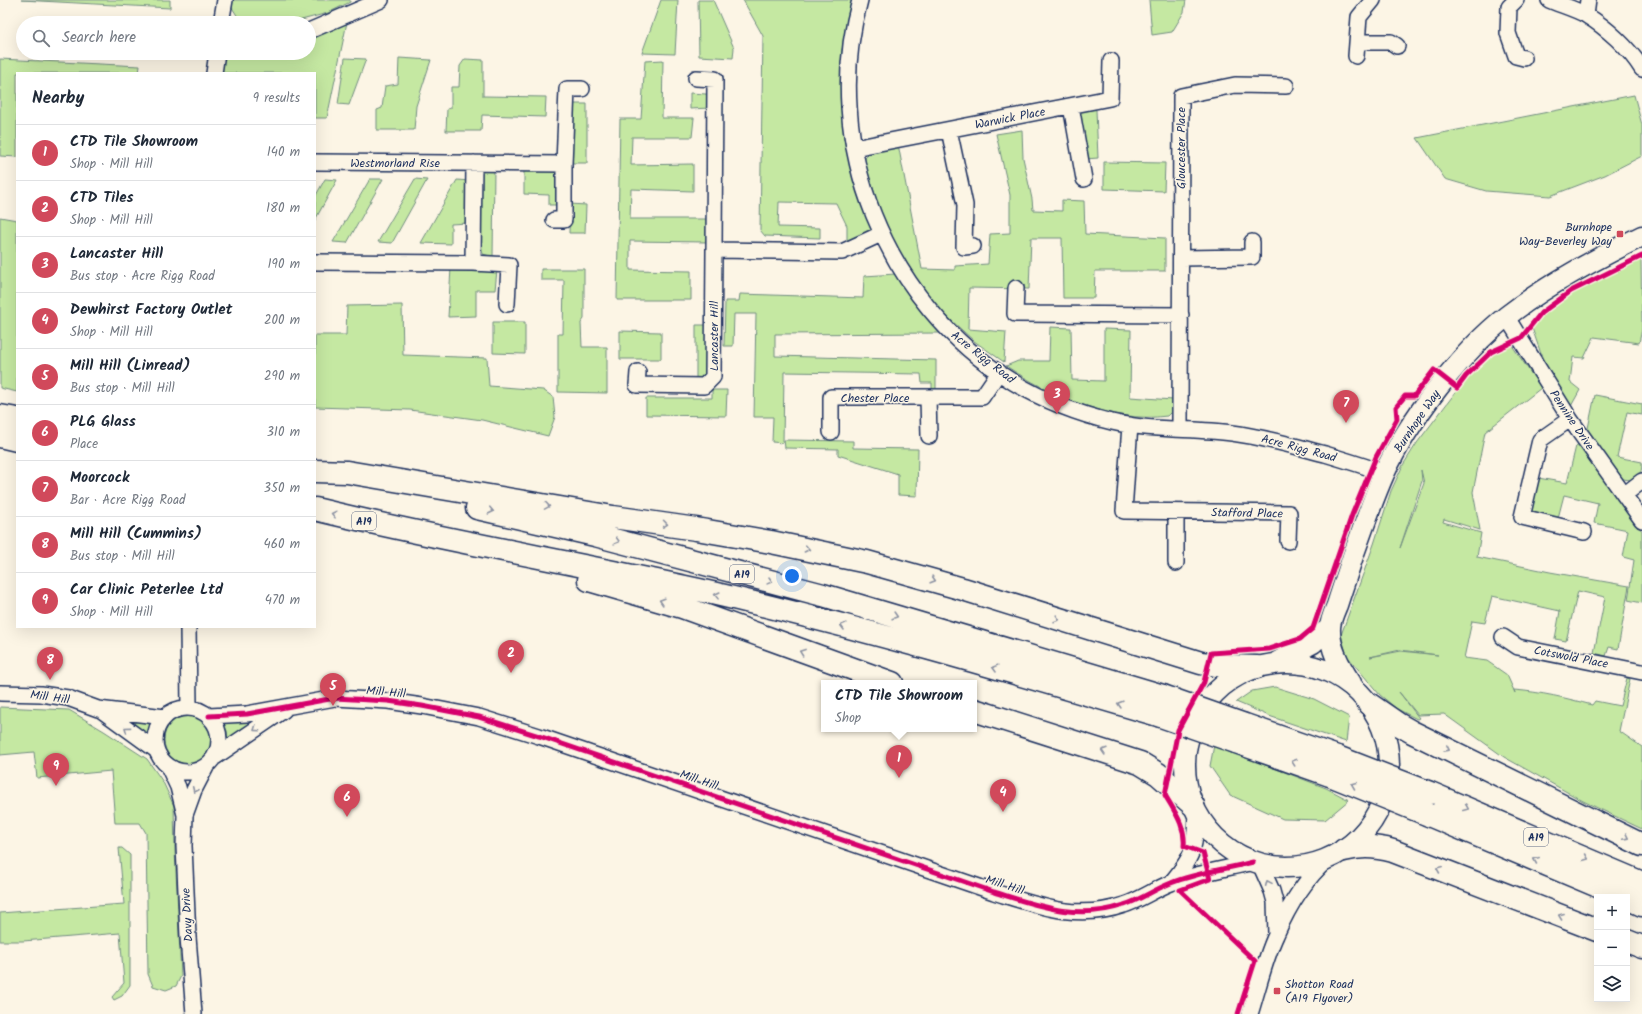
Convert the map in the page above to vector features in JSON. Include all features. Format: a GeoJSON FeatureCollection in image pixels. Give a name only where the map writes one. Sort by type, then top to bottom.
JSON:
{"type":"FeatureCollection","features":[{"type":"Feature","properties":{"kind":"highway"},"geometry":{"type":"LineString","coordinates":[[0,416],[16,419]]}},
{"type":"Feature","properties":{"kind":"highway"},"geometry":{"type":"LineString","coordinates":[[0,436],[16,440]]}},
{"type":"Feature","properties":{"kind":"highway"},"geometry":{"type":"LineString","coordinates":[[316,471],[347,472],[786,545],[868,562],[948,584],[1202,663],[1225,666],[1266,665]]}},
{"type":"Feature","properties":{"kind":"highway","name":"A19"},"geometry":{"type":"LineString","coordinates":[[316,476],[469,506],[595,535],[823,595],[1161,705],[1334,766],[1430,793],[1642,883]]}},
{"type":"Feature","properties":{"kind":"highway","name":"A19"},"geometry":{"type":"LineString","coordinates":[[316,509],[670,584],[816,618],[1008,671],[1161,705]]}},
{"type":"Feature","properties":{"kind":"highway"},"geometry":{"type":"LineString","coordinates":[[413,530],[467,551],[566,574],[682,607],[884,680]]}},
{"type":"Feature","properties":{"kind":"highway"},"geometry":{"type":"LineString","coordinates":[[1370,704],[1412,732],[1642,845]]}},
{"type":"Feature","properties":{"kind":"highway"},"geometry":{"type":"LineString","coordinates":[[977,711],[1140,764],[1158,774],[1194,809]]}},
{"type":"Feature","properties":{"kind":"highway","name":"A19"},"geometry":{"type":"LineString","coordinates":[[1334,766],[1429,815],[1617,894]]}},
{"type":"Feature","properties":{"kind":"highway"},"geometry":{"type":"LineString","coordinates":[[1336,855],[1368,846],[1393,851],[1594,929]]}},
{"type":"Feature","properties":{"kind":"highway"},"geometry":{"type":"LineString","coordinates":[[1630,899],[1642,905]]}},
{"type":"Feature","properties":{"kind":"highway"},"geometry":{"type":"LineString","coordinates":[[1630,942],[1642,947]]}},
{"type":"Feature","properties":{"kind":"main road","name":"Burnhope Way"},"geometry":{"type":"LineString","coordinates":[[1353,687],[1340,668],[1333,649],[1330,627],[1372,501],[1384,473],[1402,440],[1442,384],[1475,344],[1506,316],[1540,292],[1642,236]]}},
{"type":"Feature","properties":{"kind":"main road","name":"Burnhope Way"},"geometry":{"type":"LineString","coordinates":[[1330,627],[1313,643],[1266,665],[1233,678],[1210,697],[1192,727],[1187,743],[1184,767],[1188,792],[1194,809],[1206,828],[1231,851],[1257,863],[1281,868],[1312,864],[1336,855]]}},
{"type":"Feature","properties":{"kind":"main road"},"geometry":{"type":"LineString","coordinates":[[1266,665],[1305,664],[1331,672],[1353,687],[1370,704],[1385,733],[1388,748],[1389,776],[1382,804],[1367,830],[1336,855]]}},
{"type":"Feature","properties":{"kind":"street"},"geometry":{"type":"LineString","coordinates":[[222,16],[225,0]]}},
{"type":"Feature","properties":{"kind":"street"},"geometry":{"type":"LineString","coordinates":[[316,28],[382,0]]}},
{"type":"Feature","properties":{"kind":"street","name":"Acre Rigg Road"},"geometry":{"type":"LineString","coordinates":[[860,0],[854,23],[849,65],[848,98],[854,148],[863,187],[881,234],[906,277],[939,320],[975,354],[1018,384],[1060,405],[1113,422],[1180,430],[1231,433],[1272,440],[1384,473]]}},
{"type":"Feature","properties":{"kind":"street"},"geometry":{"type":"LineString","coordinates":[[1373,0],[1360,17],[1357,49],[1388,42],[1397,46]]}},
{"type":"Feature","properties":{"kind":"street"},"geometry":{"type":"LineString","coordinates":[[1516,0],[1509,8],[1508,33],[1516,56],[1524,58]]}},
{"type":"Feature","properties":{"kind":"street"},"geometry":{"type":"LineString","coordinates":[[1549,0],[1586,15],[1621,44],[1636,59],[1642,69]]}},
{"type":"Feature","properties":{"kind":"street"},"geometry":{"type":"LineString","coordinates":[[1586,15],[1588,0]]}},
{"type":"Feature","properties":{"kind":"street"},"geometry":{"type":"LineString","coordinates":[[214,72],[216,60]]}},
{"type":"Feature","properties":{"kind":"street","name":"Warwick Place"},"geometry":{"type":"LineString","coordinates":[[854,148],[1110,98],[1111,61]]}},
{"type":"Feature","properties":{"kind":"street","name":"Lancaster Hill"},"geometry":{"type":"LineString","coordinates":[[638,372],[637,385],[704,386],[713,377],[715,79],[696,78]]}},
{"type":"Feature","properties":{"kind":"street","name":"Gloucester Place"},"geometry":{"type":"LineString","coordinates":[[1180,430],[1181,96],[1235,85],[1286,86]]}},
{"type":"Feature","properties":{"kind":"street"},"geometry":{"type":"LineString","coordinates":[[554,220],[564,220],[564,164],[567,89],[582,89]]}},
{"type":"Feature","properties":{"kind":"street"},"geometry":{"type":"LineString","coordinates":[[1071,106],[1084,178]]}},
{"type":"Feature","properties":{"kind":"street"},"geometry":{"type":"LineString","coordinates":[[949,130],[965,205],[964,247],[973,246]]}},
{"type":"Feature","properties":{"kind":"street","name":"Westmorland Rise"},"geometry":{"type":"LineString","coordinates":[[316,162],[564,164]]}},
{"type":"Feature","properties":{"kind":"street"},"geometry":{"type":"LineString","coordinates":[[473,263],[474,163]]}},
{"type":"Feature","properties":{"kind":"street"},"geometry":{"type":"LineString","coordinates":[[714,250],[842,252],[881,234]]}},
{"type":"Feature","properties":{"kind":"street"},"geometry":{"type":"LineString","coordinates":[[1181,258],[1252,256],[1252,242]]}},
{"type":"Feature","properties":{"kind":"street"},"geometry":{"type":"LineString","coordinates":[[316,262],[473,263],[508,265],[507,304]]}},
{"type":"Feature","properties":{"kind":"street"},"geometry":{"type":"LineString","coordinates":[[1016,288],[1015,314],[1181,315]]}},
{"type":"Feature","properties":{"kind":"street","name":"Pennine Drive"},"geometry":{"type":"LineString","coordinates":[[1506,316],[1570,419],[1642,520]]}},
{"type":"Feature","properties":{"kind":"street","name":"Chester Place"},"geometry":{"type":"LineString","coordinates":[[831,432],[831,398],[982,397],[999,372]]}},
{"type":"Feature","properties":{"kind":"street"},"geometry":{"type":"LineString","coordinates":[[928,398],[929,436]]}},
{"type":"Feature","properties":{"kind":"street"},"geometry":{"type":"LineString","coordinates":[[1570,419],[1540,440],[1522,517],[1584,532]]}},
{"type":"Feature","properties":{"kind":"street","name":"Stafford Place"},"geometry":{"type":"LineString","coordinates":[[1130,425],[1124,512],[1289,513],[1288,541]]}},
{"type":"Feature","properties":{"kind":"street"},"geometry":{"type":"LineString","coordinates":[[1624,495],[1642,481]]}},
{"type":"Feature","properties":{"kind":"street"},"geometry":{"type":"LineString","coordinates":[[1176,512],[1176,563]]}},
{"type":"Feature","properties":{"kind":"street"},"geometry":{"type":"LineString","coordinates":[[188,628],[189,707]]}},
{"type":"Feature","properties":{"kind":"street","name":"Cotswold Place"},"geometry":{"type":"LineString","coordinates":[[1504,637],[1518,647],[1642,672]]}},
{"type":"Feature","properties":{"kind":"street","name":"Mill Hill"},"geometry":{"type":"LineString","coordinates":[[0,693],[40,694],[68,698],[98,709],[165,717]]}},
{"type":"Feature","properties":{"kind":"street","name":"Mill Hill"},"geometry":{"type":"LineString","coordinates":[[209,716],[247,714],[335,698],[388,701],[422,706],[479,718],[539,736],[994,892],[1058,911],[1080,912],[1109,910],[1126,905],[1171,883],[1257,863]]}},
{"type":"Feature","properties":{"kind":"street"},"geometry":{"type":"LineString","coordinates":[[189,707],[200,710],[209,716],[216,725],[219,735],[219,747],[211,761],[197,771],[186,772],[168,766],[161,759],[156,750],[155,740],[156,731],[161,721],[165,717],[178,709],[189,707]]}},
{"type":"Feature","properties":{"kind":"street","name":"Mill Hill"},"geometry":{"type":"LineString","coordinates":[[211,761],[288,707]]}},
{"type":"Feature","properties":{"kind":"street","name":"Mill Hill"},"geometry":{"type":"LineString","coordinates":[[98,709],[156,750]]}},
{"type":"Feature","properties":{"kind":"street","name":"Davy Drive"},"geometry":{"type":"LineString","coordinates":[[185,815],[194,790],[211,761]]}},
{"type":"Feature","properties":{"kind":"street","name":"Davy Drive"},"geometry":{"type":"LineString","coordinates":[[168,766],[178,787],[185,815],[184,846],[188,937],[194,1014]]}},
{"type":"Feature","properties":{"kind":"street","name":"Mill Hill"},"geometry":{"type":"LineString","coordinates":[[1171,883],[1186,865],[1194,850],[1194,809]]}},
{"type":"Feature","properties":{"kind":"street"},"geometry":{"type":"LineString","coordinates":[[1250,1014],[1276,935],[1305,883],[1317,869],[1336,855]]}},
{"type":"Feature","properties":{"kind":"street"},"geometry":{"type":"LineString","coordinates":[[1257,863],[1272,891],[1275,902],[1276,935]]}},
{"type":"Feature","properties":{"kind":"green space"},"geometry":{"type":"Polygon","coordinates":[[[21,0],[170,0],[170,8],[21,0]]]}},
{"type":"Feature","properties":{"kind":"green space"},"geometry":{"type":"Polygon","coordinates":[[[233,0],[350,0],[350,2],[328,13],[316,16],[237,16],[231,6],[233,0]]]}},
{"type":"Feature","properties":{"kind":"green space"},"geometry":{"type":"Polygon","coordinates":[[[661,0],[678,0],[675,54],[642,53],[661,0]]]}},
{"type":"Feature","properties":{"kind":"green space"},"geometry":{"type":"Polygon","coordinates":[[[698,0],[713,0],[734,48],[733,58],[699,56],[698,0]]]}},
{"type":"Feature","properties":{"kind":"green space"},"geometry":{"type":"Polygon","coordinates":[[[743,0],[852,0],[842,50],[842,111],[844,137],[854,181],[863,208],[873,230],[847,242],[847,226],[836,203],[779,202],[778,227],[820,228],[820,238],[765,236],[760,230],[763,36],[743,0]]]}},
{"type":"Feature","properties":{"kind":"green space"},"geometry":{"type":"Polygon","coordinates":[[[1149,0],[1186,0],[1184,12],[1172,32],[1152,35],[1149,0]]]}},
{"type":"Feature","properties":{"kind":"green space"},"geometry":{"type":"Polygon","coordinates":[[[347,22],[327,118],[316,118],[316,72],[219,72],[220,60],[316,60],[316,33],[347,22]]]}},
{"type":"Feature","properties":{"kind":"green space"},"geometry":{"type":"Polygon","coordinates":[[[345,58],[366,59],[349,105],[338,104],[345,58]]]}},
{"type":"Feature","properties":{"kind":"green space"},"geometry":{"type":"Polygon","coordinates":[[[399,58],[431,60],[416,106],[414,130],[377,130],[377,110],[382,108],[385,86],[398,84],[399,58]]]}},
{"type":"Feature","properties":{"kind":"green space"},"geometry":{"type":"Polygon","coordinates":[[[0,59],[140,66],[139,72],[16,72],[16,157],[0,156],[0,59]]]}},
{"type":"Feature","properties":{"kind":"green space"},"geometry":{"type":"Polygon","coordinates":[[[465,59],[483,60],[483,96],[546,97],[545,117],[482,115],[481,131],[446,131],[447,109],[451,108],[451,87],[459,87],[460,66],[465,59]]]}},
{"type":"Feature","properties":{"kind":"green space"},"geometry":{"type":"Polygon","coordinates":[[[663,60],[662,118],[694,118],[692,137],[632,137],[631,165],[693,164],[693,191],[631,189],[630,219],[707,219],[707,242],[630,241],[630,270],[691,271],[691,300],[617,300],[620,119],[641,119],[645,61],[663,60]]]}},
{"type":"Feature","properties":{"kind":"green space"},"geometry":{"type":"Polygon","coordinates":[[[690,93],[706,94],[710,99],[710,108],[690,109],[690,93]]]}},
{"type":"Feature","properties":{"kind":"green space"},"geometry":{"type":"Polygon","coordinates":[[[1634,95],[1642,125],[1642,156],[1605,175],[1550,196],[1486,191],[1445,179],[1417,138],[1634,95]]]}},
{"type":"Feature","properties":{"kind":"green space"},"geometry":{"type":"Polygon","coordinates":[[[571,104],[587,104],[587,163],[571,163],[571,104]]]}},
{"type":"Feature","properties":{"kind":"green space"},"geometry":{"type":"Polygon","coordinates":[[[1092,107],[1096,110],[1098,158],[1086,159],[1078,117],[1081,110],[1092,107]]]}},
{"type":"Feature","properties":{"kind":"green space"},"geometry":{"type":"Polygon","coordinates":[[[1022,130],[1023,158],[1033,210],[1062,211],[1062,200],[1084,201],[1085,234],[1165,238],[1165,271],[1095,271],[1094,298],[1063,298],[1062,238],[1031,238],[1029,289],[969,288],[968,329],[1006,332],[1004,362],[974,341],[942,312],[911,273],[887,232],[864,160],[871,149],[898,144],[922,269],[955,270],[955,266],[988,264],[990,234],[1010,233],[1010,195],[996,134],[1022,130]]]}},
{"type":"Feature","properties":{"kind":"green space"},"geometry":{"type":"Polygon","coordinates":[[[1104,162],[1165,163],[1164,191],[1104,189],[1104,162]]]}},
{"type":"Feature","properties":{"kind":"green space"},"geometry":{"type":"Polygon","coordinates":[[[494,168],[493,257],[483,254],[480,242],[480,169],[494,168]]]}},
{"type":"Feature","properties":{"kind":"green space"},"geometry":{"type":"Polygon","coordinates":[[[524,168],[557,170],[560,202],[556,205],[549,205],[549,195],[524,194],[524,168]]]}},
{"type":"Feature","properties":{"kind":"green space"},"geometry":{"type":"Polygon","coordinates":[[[325,179],[337,180],[316,218],[316,195],[325,179]]]}},
{"type":"Feature","properties":{"kind":"green space"},"geometry":{"type":"Polygon","coordinates":[[[370,179],[383,179],[347,243],[333,242],[370,179]]]}},
{"type":"Feature","properties":{"kind":"green space"},"geometry":{"type":"Polygon","coordinates":[[[415,179],[427,180],[392,243],[378,242],[415,179]]]}},
{"type":"Feature","properties":{"kind":"green space"},"geometry":{"type":"Polygon","coordinates":[[[457,180],[470,181],[468,223],[451,224],[451,244],[421,243],[457,180]]]}},
{"type":"Feature","properties":{"kind":"green space"},"geometry":{"type":"Polygon","coordinates":[[[570,204],[586,205],[585,233],[569,233],[570,204]]]}},
{"type":"Feature","properties":{"kind":"green space"},"geometry":{"type":"Polygon","coordinates":[[[0,217],[16,220],[16,392],[0,388],[0,217]]]}},
{"type":"Feature","properties":{"kind":"green space"},"geometry":{"type":"Polygon","coordinates":[[[1641,258],[1642,329],[1639,343],[1594,337],[1584,358],[1573,357],[1570,382],[1580,390],[1570,408],[1548,374],[1532,328],[1545,311],[1579,288],[1641,258]]]}},
{"type":"Feature","properties":{"kind":"green space"},"geometry":{"type":"Polygon","coordinates":[[[451,268],[497,270],[495,290],[476,290],[476,316],[448,317],[451,268]]]}},
{"type":"Feature","properties":{"kind":"green space"},"geometry":{"type":"Polygon","coordinates":[[[541,269],[584,269],[584,319],[581,323],[582,347],[607,347],[607,393],[558,392],[558,334],[563,334],[564,280],[541,280],[541,269]]]}},
{"type":"Feature","properties":{"kind":"green space"},"geometry":{"type":"Polygon","coordinates":[[[896,274],[918,306],[941,333],[775,334],[775,356],[936,360],[936,389],[932,389],[932,383],[922,383],[921,374],[784,372],[783,443],[772,442],[773,417],[754,417],[756,314],[734,314],[733,346],[724,346],[725,301],[739,301],[740,294],[863,298],[864,276],[896,274]]]}},
{"type":"Feature","properties":{"kind":"green space"},"geometry":{"type":"Polygon","coordinates":[[[402,305],[403,355],[487,358],[489,386],[543,390],[553,397],[555,417],[548,436],[482,420],[410,410],[316,407],[316,335],[346,335],[347,306],[402,305]]]}},
{"type":"Feature","properties":{"kind":"green space"},"geometry":{"type":"Polygon","coordinates":[[[493,322],[525,322],[525,354],[493,353],[493,322]]]}},
{"type":"Feature","properties":{"kind":"green space"},"geometry":{"type":"Polygon","coordinates":[[[696,325],[707,325],[707,370],[702,379],[696,379],[696,325]]]}},
{"type":"Feature","properties":{"kind":"green space"},"geometry":{"type":"Polygon","coordinates":[[[1050,327],[1071,328],[1072,380],[1104,381],[1104,329],[1131,330],[1130,397],[1173,400],[1173,410],[1167,416],[1146,417],[1125,416],[1104,411],[1062,397],[1023,377],[1006,366],[1018,361],[1049,361],[1050,327]]]}},
{"type":"Feature","properties":{"kind":"green space"},"geometry":{"type":"Polygon","coordinates":[[[620,331],[661,332],[661,359],[620,359],[620,331]]]}},
{"type":"Feature","properties":{"kind":"green space"},"geometry":{"type":"Polygon","coordinates":[[[1509,341],[1541,388],[1485,432],[1473,492],[1480,530],[1444,519],[1443,522],[1481,533],[1477,557],[1629,586],[1618,649],[1609,647],[1606,656],[1594,653],[1605,597],[1578,591],[1566,641],[1555,639],[1560,611],[1492,596],[1485,623],[1472,621],[1464,658],[1487,661],[1507,675],[1515,693],[1514,690],[1534,692],[1592,705],[1595,701],[1620,706],[1627,678],[1630,679],[1619,731],[1642,747],[1642,829],[1583,801],[1504,757],[1444,714],[1418,715],[1399,692],[1419,718],[1417,719],[1397,709],[1380,695],[1347,656],[1341,635],[1374,544],[1391,491],[1403,465],[1417,443],[1471,372],[1509,341]],[[1421,470],[1422,481],[1400,548],[1424,483],[1421,470]],[[1400,650],[1370,657],[1401,651],[1438,655],[1400,650]]]}},
{"type":"Feature","properties":{"kind":"green space"},"geometry":{"type":"Polygon","coordinates":[[[712,390],[727,390],[726,416],[646,415],[646,398],[712,398],[712,390]]]}},
{"type":"Feature","properties":{"kind":"green space"},"geometry":{"type":"Polygon","coordinates":[[[1595,395],[1642,404],[1642,415],[1627,412],[1617,457],[1642,462],[1641,473],[1636,478],[1629,480],[1619,478],[1587,433],[1595,395]]]}},
{"type":"Feature","properties":{"kind":"green space"},"geometry":{"type":"Polygon","coordinates":[[[784,440],[853,441],[853,448],[918,449],[917,496],[898,495],[898,474],[838,455],[838,449],[785,448],[784,440]]]}},
{"type":"Feature","properties":{"kind":"green space"},"geometry":{"type":"Polygon","coordinates":[[[1579,444],[1642,531],[1642,603],[1628,600],[1634,560],[1623,557],[1628,530],[1594,523],[1598,503],[1564,495],[1558,518],[1534,514],[1531,510],[1538,478],[1567,483],[1576,446],[1579,444]]]}},
{"type":"Feature","properties":{"kind":"green space"},"geometry":{"type":"Polygon","coordinates":[[[1275,687],[1314,699],[1349,717],[1346,742],[1269,716],[1236,702],[1252,691],[1275,687]]]}},
{"type":"Feature","properties":{"kind":"green space"},"geometry":{"type":"Polygon","coordinates":[[[0,707],[69,710],[147,759],[163,782],[174,806],[181,976],[176,986],[166,990],[153,986],[148,974],[146,833],[140,823],[115,823],[111,771],[37,778],[34,752],[0,755],[0,707]]]}},
{"type":"Feature","properties":{"kind":"green space"},"geometry":{"type":"Polygon","coordinates":[[[264,715],[228,742],[227,731],[224,723],[264,715]]]}},
{"type":"Feature","properties":{"kind":"green space"},"geometry":{"type":"Polygon","coordinates":[[[117,716],[151,723],[146,738],[117,716]]]}},
{"type":"Feature","properties":{"kind":"green space"},"geometry":{"type":"Polygon","coordinates":[[[183,716],[193,716],[205,723],[212,735],[212,745],[205,757],[193,764],[183,764],[175,760],[168,753],[164,745],[164,735],[168,727],[175,720],[183,716]]]}},
{"type":"Feature","properties":{"kind":"green space"},"geometry":{"type":"Polygon","coordinates":[[[1214,745],[1326,788],[1349,800],[1325,820],[1283,819],[1230,795],[1210,766],[1214,745]]]}},
{"type":"Feature","properties":{"kind":"green space"},"geometry":{"type":"Polygon","coordinates":[[[119,848],[122,848],[130,855],[130,985],[122,996],[114,1000],[112,997],[124,983],[120,933],[23,941],[0,941],[0,913],[124,904],[119,848]]]}},
{"type":"Feature","properties":{"kind":"cycle path"},"geometry":{"type":"LineString","coordinates":[[1238,1014],[1255,961],[1180,890],[1210,879],[1203,853],[1184,846],[1181,825],[1165,795],[1178,730],[1204,682],[1211,653],[1269,649],[1300,639],[1313,628],[1352,515],[1376,457],[1397,419],[1396,407],[1405,396],[1414,396],[1434,370],[1457,388],[1466,376],[1491,352],[1521,338],[1541,313],[1571,291],[1642,256]]}},
{"type":"Feature","properties":{"kind":"cycle path"},"geometry":{"type":"LineString","coordinates":[[209,716],[247,714],[335,698],[388,701],[479,717],[539,736],[994,892],[1058,910],[1074,912],[1107,910],[1130,903],[1165,885],[1180,880],[1253,862]]}},
{"type":"Feature","properties":{"kind":"place","name":"Burnhope Way-Beverley Way"},"geometry":{"type":"Point","coordinates":[1620,234]}},
{"type":"Feature","properties":{"kind":"place","name":"Lancaster Hill"},"geometry":{"type":"Point","coordinates":[1057,414]}},
{"type":"Feature","properties":{"kind":"place","name":"Moorcock"},"geometry":{"type":"Point","coordinates":[1346,423]}},
{"type":"Feature","properties":{"kind":"place","name":"CTD Tiles"},"geometry":{"type":"Point","coordinates":[511,673]}},
{"type":"Feature","properties":{"kind":"place","name":"Mill Hill (Cummins)"},"geometry":{"type":"Point","coordinates":[50,680]}},
{"type":"Feature","properties":{"kind":"place","name":"Mill Hill (Linread)"},"geometry":{"type":"Point","coordinates":[333,706]}},
{"type":"Feature","properties":{"kind":"place","name":"CTD Tile Showroom"},"geometry":{"type":"Point","coordinates":[899,778]}},
{"type":"Feature","properties":{"kind":"place","name":"Car Clinic Peterlee Ltd"},"geometry":{"type":"Point","coordinates":[56,786]}},
{"type":"Feature","properties":{"kind":"place","name":"Dewhirst Factory Outlet"},"geometry":{"type":"Point","coordinates":[1003,812]}},
{"type":"Feature","properties":{"kind":"place","name":"PLG Glass"},"geometry":{"type":"Point","coordinates":[347,817]}},
{"type":"Feature","properties":{"kind":"place","name":"Shotton Road (A19 Flyover)"},"geometry":{"type":"Point","coordinates":[1277,991]}}]}
